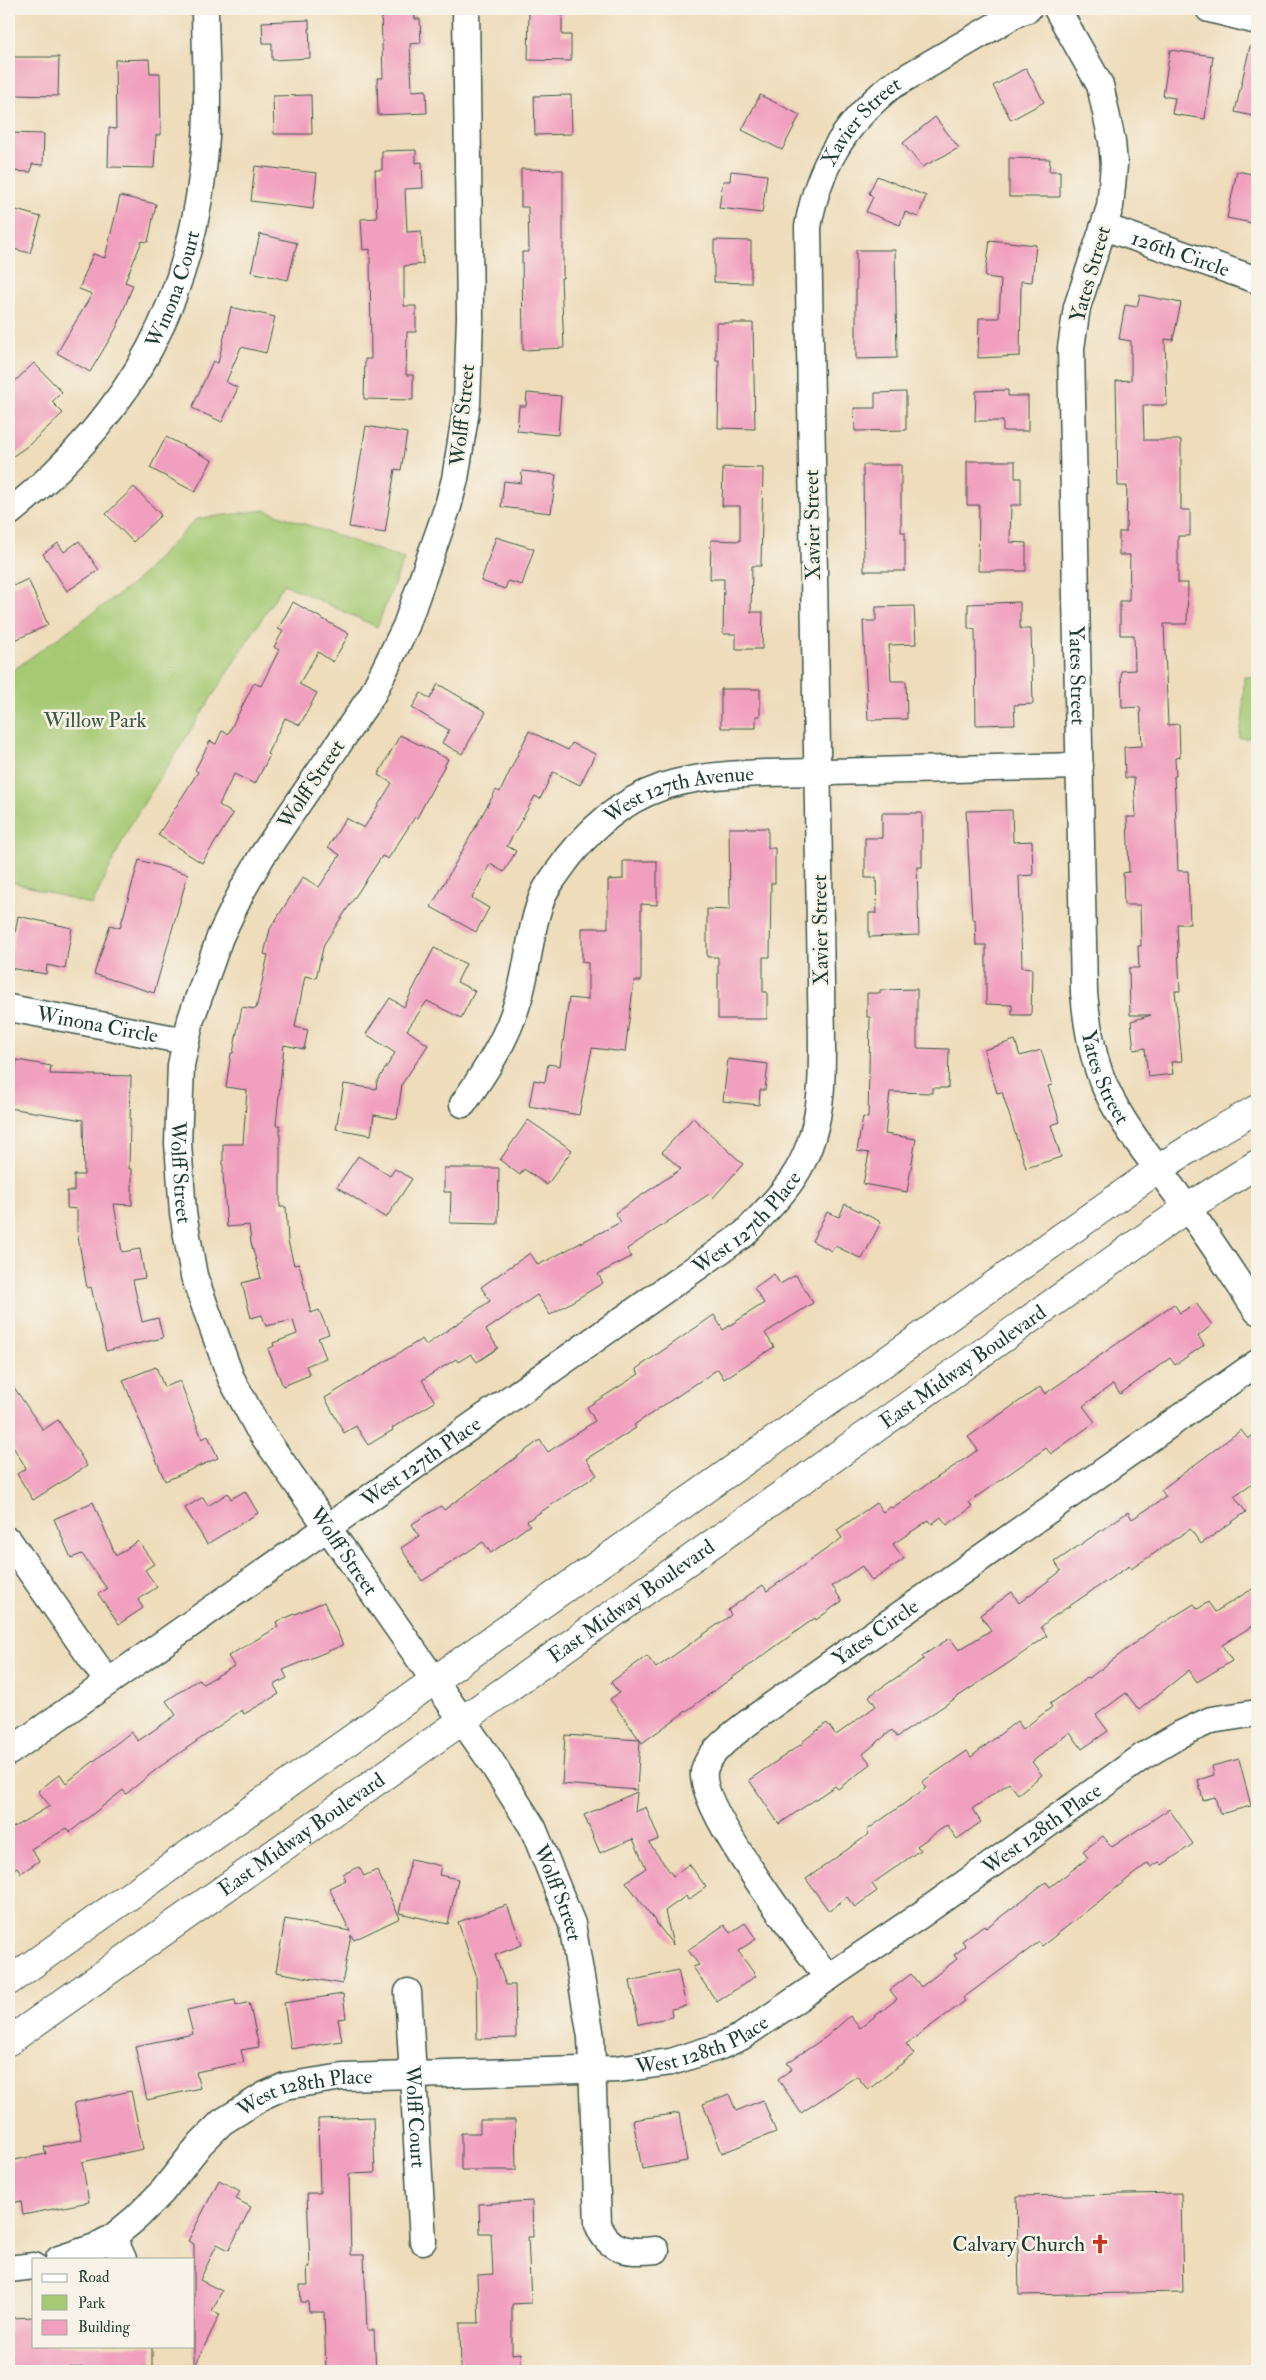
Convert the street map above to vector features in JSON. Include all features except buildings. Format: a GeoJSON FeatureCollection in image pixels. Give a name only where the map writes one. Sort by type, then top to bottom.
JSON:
{"type":"FeatureCollection","features":[{"type":"Feature","properties":{"kind":"main road"},"geometry":{"type":"LineString","coordinates":[[9,1980],[1158,1169],[1211,1135],[1257,1109]]}},
{"type":"Feature","properties":{"kind":"main road","name":"East Midway Boulevard"},"geometry":{"type":"LineString","coordinates":[[9,2041],[1187,1208],[1257,1164]]}},
{"type":"Feature","properties":{"kind":"street","name":"Winona Court"},"geometry":{"type":"LineString","coordinates":[[9,513],[44,484],[83,444],[126,388],[156,339],[169,310],[192,238],[199,197],[206,137],[205,9]]}},
{"type":"Feature","properties":{"kind":"street","name":"Wolff Street"},"geometry":{"type":"LineString","coordinates":[[466,9],[470,318],[468,394],[455,479],[448,506],[406,626],[372,695],[262,856],[243,889],[220,937],[191,1019],[181,1065],[178,1143],[182,1212],[194,1276],[231,1378],[258,1428],[462,1720],[532,1828],[572,1924],[591,2037],[598,2224],[602,2233],[615,2246],[627,2251],[656,2250]]}},
{"type":"Feature","properties":{"kind":"street","name":"Xavier Street"},"geometry":{"type":"LineString","coordinates":[[808,1147],[817,1122],[821,1087],[822,983],[816,772],[808,227],[812,201],[840,138],[872,102],[890,87],[1017,13],[1028,9]]}},
{"type":"Feature","properties":{"kind":"street","name":"Yates Street"},"geometry":{"type":"LineString","coordinates":[[1057,9],[1100,85],[1105,104],[1114,165],[1110,207],[1076,307],[1071,348],[1084,993],[1087,1019],[1093,1050],[1106,1088],[1139,1143],[1187,1208],[1257,1312]]}},
{"type":"Feature","properties":{"kind":"street"},"geometry":{"type":"LineString","coordinates":[[1209,9],[1257,21]]}},
{"type":"Feature","properties":{"kind":"street","name":"126th Circle"},"geometry":{"type":"LineString","coordinates":[[1104,227],[1257,280]]}},
{"type":"Feature","properties":{"kind":"street","name":"West 127th Avenue"},"geometry":{"type":"LineString","coordinates":[[463,1104],[490,1065],[511,1022],[518,1002],[536,917],[544,892],[573,850],[595,827],[634,799],[685,780],[769,773],[1080,766]]}},
{"type":"Feature","properties":{"kind":"street","name":"Winona Circle"},"geometry":{"type":"LineString","coordinates":[[9,1008],[186,1041]]}},
{"type":"Feature","properties":{"kind":"street","name":"West 127th Place"},"geometry":{"type":"LineString","coordinates":[[9,1752],[744,1234],[777,1199],[798,1170],[808,1147]]}},
{"type":"Feature","properties":{"kind":"street","name":"Yates Circle"},"geometry":{"type":"LineString","coordinates":[[828,1978],[731,1840],[710,1801],[705,1787],[693,1770],[712,1757],[724,1743],[768,1708],[1257,1363]]}},
{"type":"Feature","properties":{"kind":"street"},"geometry":{"type":"LineString","coordinates":[[9,1541],[108,1682]]}},
{"type":"Feature","properties":{"kind":"street","name":"West 128th Place"},"geometry":{"type":"LineString","coordinates":[[62,2258],[95,2247],[118,2248],[136,2218],[162,2192],[200,2143],[217,2127],[265,2095],[285,2086],[343,2077],[592,2070],[671,2062],[721,2046],[741,2037],[1142,1757],[1181,1734],[1211,1720],[1257,1713]]}},
{"type":"Feature","properties":{"kind":"street","name":"Wolff Court"},"geometry":{"type":"LineString","coordinates":[[408,1992],[423,2241]]}},
{"type":"Feature","properties":{"kind":"street"},"geometry":{"type":"LineString","coordinates":[[9,2269],[32,2266]]}},
{"type":"Feature","properties":{"kind":"green space","name":"Willow Park"},"geometry":{"type":"Polygon","coordinates":[[[265,510],[404,559],[377,627],[284,584],[130,825],[92,905],[9,881],[9,673],[133,584],[196,519],[265,510]]]}},
{"type":"Feature","properties":{"kind":"green space"},"geometry":{"type":"Polygon","coordinates":[[[1244,677],[1257,677],[1257,738],[1239,738],[1243,716],[1244,677]]]}},
{"type":"Feature","properties":{"kind":"place","name":"Calvary Church"},"geometry":{"type":"Point","coordinates":[1100,2244]}}]}
